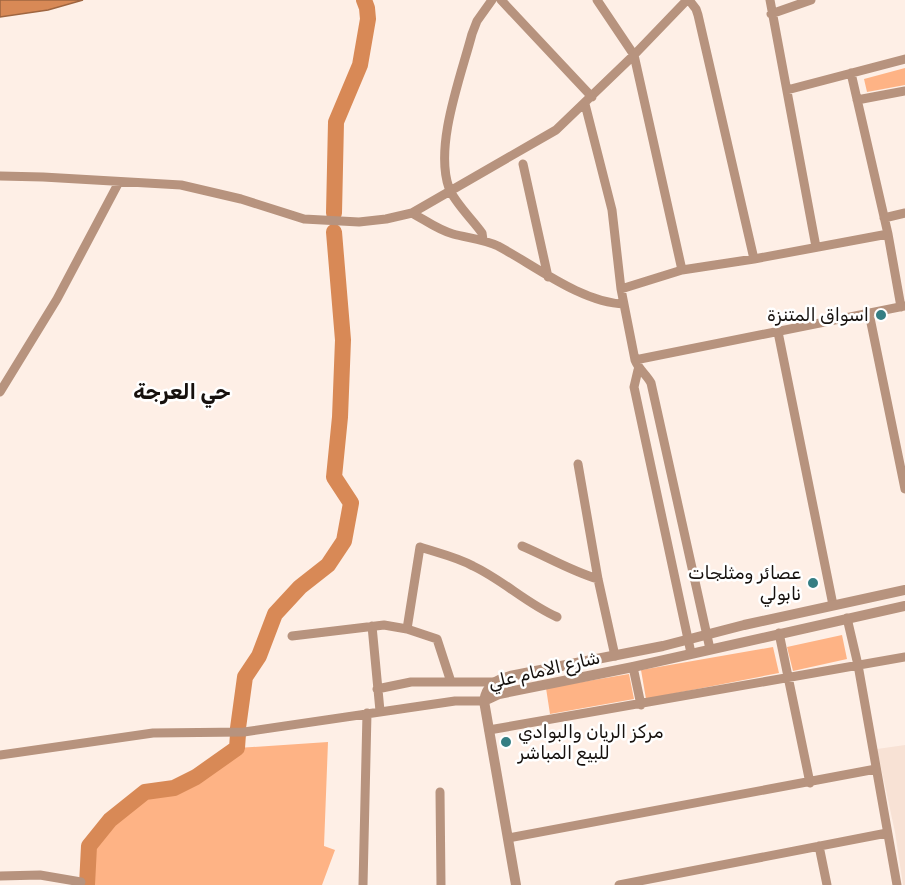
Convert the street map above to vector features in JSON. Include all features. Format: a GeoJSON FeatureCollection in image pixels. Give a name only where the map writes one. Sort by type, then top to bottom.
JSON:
{"type":"FeatureCollection","features":[{"type":"Feature","properties":{"kind":"street"},"geometry":{"type":"LineString","coordinates":[[483,240],[482,233],[450,190],[444,158],[449,123],[472,33],[477,21],[492,0]]}},
{"type":"Feature","properties":{"kind":"street"},"geometry":{"type":"LineString","coordinates":[[501,0],[589,100],[612,210],[621,289],[638,370],[634,387],[691,653]]}},
{"type":"Feature","properties":{"kind":"street"},"geometry":{"type":"LineString","coordinates":[[597,0],[634,56],[682,270]]}},
{"type":"Feature","properties":{"kind":"street"},"geometry":{"type":"LineString","coordinates":[[0,176],[181,185],[241,199],[304,219],[359,222],[412,213],[556,130],[634,56],[688,0],[698,15],[754,259]]}},
{"type":"Feature","properties":{"kind":"street"},"geometry":{"type":"LineString","coordinates":[[770,0],[816,247]]}},
{"type":"Feature","properties":{"kind":"street"},"geometry":{"type":"LineString","coordinates":[[771,14],[811,0]]}},
{"type":"Feature","properties":{"kind":"street"},"geometry":{"type":"LineString","coordinates":[[786,90],[905,59]]}},
{"type":"Feature","properties":{"kind":"street"},"geometry":{"type":"LineString","coordinates":[[635,360],[903,306],[851,73]]}},
{"type":"Feature","properties":{"kind":"street"},"geometry":{"type":"LineString","coordinates":[[857,100],[905,91]]}},
{"type":"Feature","properties":{"kind":"street"},"geometry":{"type":"LineString","coordinates":[[522,164],[548,277]]}},
{"type":"Feature","properties":{"kind":"street"},"geometry":{"type":"LineString","coordinates":[[0,392],[57,299],[119,182]]}},
{"type":"Feature","properties":{"kind":"street"},"geometry":{"type":"LineString","coordinates":[[412,213],[446,232],[483,240],[548,277],[598,299],[624,304]]}},
{"type":"Feature","properties":{"kind":"street"},"geometry":{"type":"LineString","coordinates":[[884,218],[905,213]]}},
{"type":"Feature","properties":{"kind":"street"},"geometry":{"type":"LineString","coordinates":[[621,289],[682,270],[888,234]]}},
{"type":"Feature","properties":{"kind":"street"},"geometry":{"type":"LineString","coordinates":[[869,314],[905,489]]}},
{"type":"Feature","properties":{"kind":"street"},"geometry":{"type":"LineString","coordinates":[[778,332],[833,605]]}},
{"type":"Feature","properties":{"kind":"street"},"geometry":{"type":"LineString","coordinates":[[638,370],[646,375],[651,383],[710,649]]}},
{"type":"Feature","properties":{"kind":"street"},"geometry":{"type":"LineString","coordinates":[[578,464],[598,579],[615,656]]}},
{"type":"Feature","properties":{"kind":"street"},"geometry":{"type":"LineString","coordinates":[[522,546],[578,573],[598,579]]}},
{"type":"Feature","properties":{"kind":"street"},"geometry":{"type":"LineString","coordinates":[[407,629],[420,547],[472,565],[518,593],[539,609],[557,617]]}},
{"type":"Feature","properties":{"kind":"street","name":"شارع الامام علي"},"geometry":{"type":"LineString","coordinates":[[484,701],[486,691],[493,682],[510,676],[615,656],[905,590]]}},
{"type":"Feature","properties":{"kind":"street","name":"شارع الامام علي"},"geometry":{"type":"LineString","coordinates":[[484,701],[499,694],[633,667],[905,606]]}},
{"type":"Feature","properties":{"kind":"street"},"geometry":{"type":"LineString","coordinates":[[847,618],[858,665],[897,885]]}},
{"type":"Feature","properties":{"kind":"street"},"geometry":{"type":"LineString","coordinates":[[292,636],[384,625],[407,629],[437,639],[451,682]]}},
{"type":"Feature","properties":{"kind":"street"},"geometry":{"type":"LineString","coordinates":[[372,626],[380,711]]}},
{"type":"Feature","properties":{"kind":"street"},"geometry":{"type":"LineString","coordinates":[[779,633],[810,783]]}},
{"type":"Feature","properties":{"kind":"street"},"geometry":{"type":"LineString","coordinates":[[489,730],[905,657]]}},
{"type":"Feature","properties":{"kind":"street"},"geometry":{"type":"LineString","coordinates":[[633,667],[641,705]]}},
{"type":"Feature","properties":{"kind":"street"},"geometry":{"type":"LineString","coordinates":[[377,690],[411,682],[493,682]]}},
{"type":"Feature","properties":{"kind":"street"},"geometry":{"type":"LineString","coordinates":[[0,754],[153,733],[244,732],[455,701],[484,701],[516,885]]}},
{"type":"Feature","properties":{"kind":"street"},"geometry":{"type":"LineString","coordinates":[[363,885],[367,713]]}},
{"type":"Feature","properties":{"kind":"street"},"geometry":{"type":"LineString","coordinates":[[508,838],[876,769]]}},
{"type":"Feature","properties":{"kind":"street"},"geometry":{"type":"LineString","coordinates":[[440,792],[441,885]]}},
{"type":"Feature","properties":{"kind":"street"},"geometry":{"type":"LineString","coordinates":[[619,885],[887,832]]}},
{"type":"Feature","properties":{"kind":"street"},"geometry":{"type":"LineString","coordinates":[[819,846],[828,885]]}},
{"type":"Feature","properties":{"kind":"street"},"geometry":{"type":"LineString","coordinates":[[0,876],[40,874],[81,882]]}},
{"type":"Feature","properties":{"kind":"shaded area"},"geometry":{"type":"Polygon","coordinates":[[[0,0],[83,0],[48,10],[0,17],[0,0]]]}},
{"type":"Feature","properties":{"kind":"shaded area"},"geometry":{"type":"Polygon","coordinates":[[[905,68],[905,85],[867,92],[864,79],[905,68]]]}},
{"type":"Feature","properties":{"kind":"shaded area"},"geometry":{"type":"Polygon","coordinates":[[[842,635],[847,659],[793,671],[787,647],[842,635]]]}},
{"type":"Feature","properties":{"kind":"shaded area"},"geometry":{"type":"Polygon","coordinates":[[[773,647],[779,673],[646,699],[641,670],[773,647]]]}},
{"type":"Feature","properties":{"kind":"shaded area"},"geometry":{"type":"Polygon","coordinates":[[[629,674],[634,699],[550,714],[546,688],[629,674]]]}},
{"type":"Feature","properties":{"kind":"shaded area"},"geometry":{"type":"Polygon","coordinates":[[[328,742],[324,846],[335,850],[322,885],[87,885],[89,846],[110,820],[145,792],[174,788],[196,777],[237,748],[328,742]]]}},
{"type":"Feature","properties":{"kind":"shaded area"},"geometry":{"type":"Polygon","coordinates":[[[905,745],[905,885],[903,885],[895,832],[877,749],[905,745]]]}},
{"type":"Feature","properties":{"kind":"waterway"},"geometry":{"type":"LineString","coordinates":[[334,213],[336,122],[360,65],[368,19],[364,0]]}},
{"type":"Feature","properties":{"kind":"waterway"},"geometry":{"type":"LineString","coordinates":[[238,728],[245,677],[259,656],[275,614],[300,587],[328,565],[344,541],[351,503],[334,477],[340,417],[343,340],[334,232]]}},
{"type":"Feature","properties":{"kind":"waterway"},"geometry":{"type":"LineString","coordinates":[[87,885],[89,846],[110,820],[145,792],[174,788],[196,777],[237,748],[238,734]]}},
{"type":"Feature","properties":{"kind":"place","name":"اسواق المتنزة"},"geometry":{"type":"Point","coordinates":[881,315]}},
{"type":"Feature","properties":{"kind":"place","name":"عصائر ومثلجات نابولي"},"geometry":{"type":"Point","coordinates":[813,583]}},
{"type":"Feature","properties":{"kind":"place","name":"مركز الريان والبوادي للبيع المباشر"},"geometry":{"type":"Point","coordinates":[506,742]}},
{"type":"Feature","properties":{"kind":"district","name":"حي العرجة"},"geometry":{"type":"Point","coordinates":[182,391]}}]}
